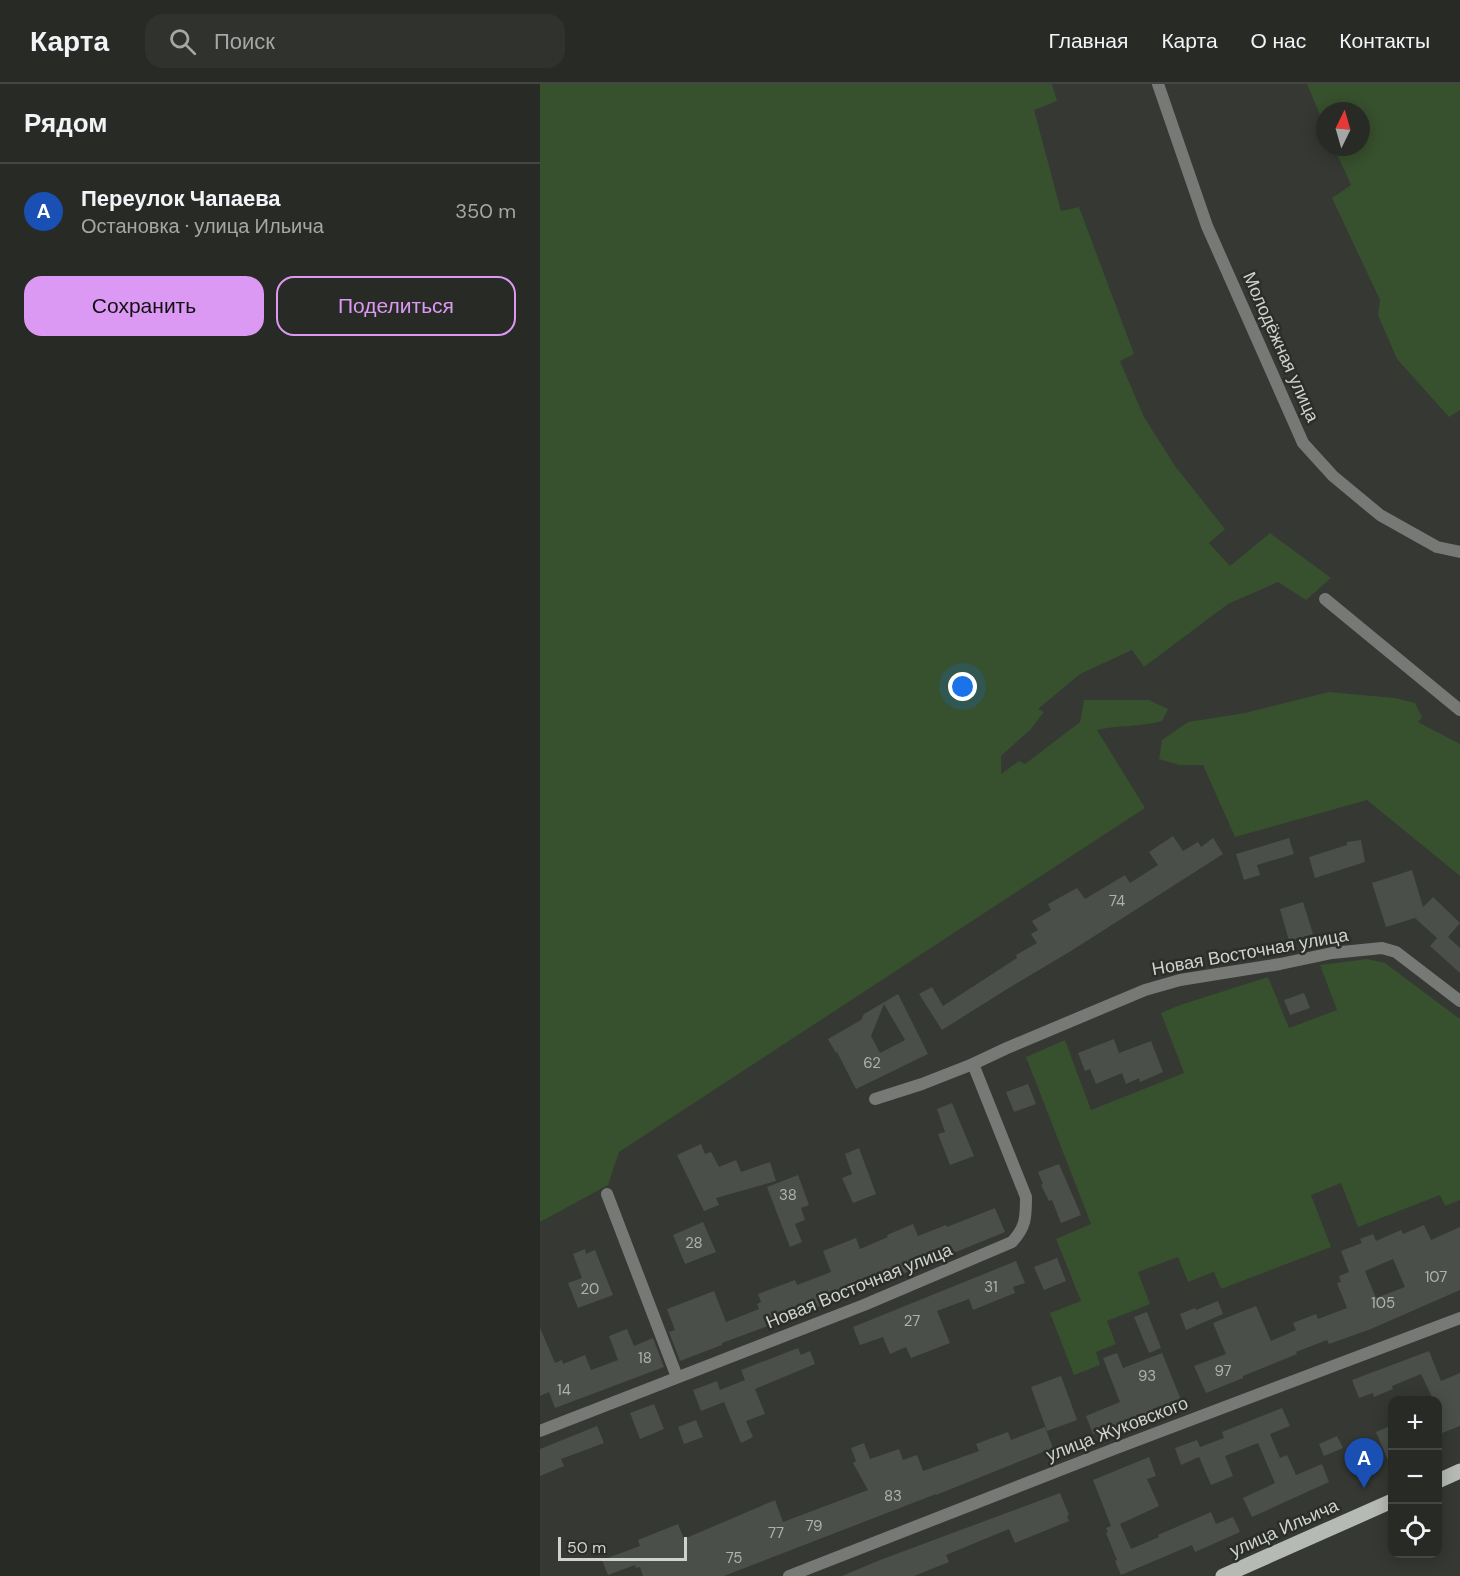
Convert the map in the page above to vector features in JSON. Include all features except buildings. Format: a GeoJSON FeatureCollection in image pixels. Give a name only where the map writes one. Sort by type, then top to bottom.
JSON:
{"type":"FeatureCollection","features":[{"type":"Feature","properties":{"kind":"main road"},"geometry":{"type":"LineString","coordinates":[[1442,1478],[1460,1470]]}},
{"type":"Feature","properties":{"kind":"main road","name":"улица Ильича"},"geometry":{"type":"LineString","coordinates":[[1223,1576],[1388,1503]]}},
{"type":"Feature","properties":{"kind":"street","name":"Молодёжная улица"},"geometry":{"type":"LineString","coordinates":[[1158,84],[1207,226],[1303,442],[1334,476],[1380,515],[1437,547],[1460,552]]}},
{"type":"Feature","properties":{"kind":"street"},"geometry":{"type":"LineString","coordinates":[[1325,599],[1460,710]]}},
{"type":"Feature","properties":{"kind":"street","name":"Новая Восточная улица"},"geometry":{"type":"LineString","coordinates":[[875,1099],[973,1064],[1145,990],[1180,980],[1332,953],[1382,948],[1396,952],[1460,1000]]}},
{"type":"Feature","properties":{"kind":"street","name":"Новая Восточная улица"},"geometry":{"type":"LineString","coordinates":[[540,1431],[864,1305],[1012,1242],[1021,1233],[1026,1215],[1026,1197],[973,1064]]}},
{"type":"Feature","properties":{"kind":"street"},"geometry":{"type":"LineString","coordinates":[[607,1194],[677,1377]]}},
{"type":"Feature","properties":{"kind":"street","name":"улица Жуковского"},"geometry":{"type":"LineString","coordinates":[[789,1576],[1460,1317]]}},
{"type":"Feature","properties":{"kind":"green space"},"geometry":{"type":"Polygon","coordinates":[[[540,84],[1052,84],[1057,101],[1034,110],[1061,211],[1079,207],[1134,354],[1120,361],[1144,417],[1175,466],[1225,529],[1209,543],[1230,566],[1270,533],[1331,578],[1306,600],[1278,582],[1228,604],[1144,667],[1132,650],[1080,674],[1038,709],[1044,712],[1030,730],[1001,756],[1001,774],[1019,761],[1025,764],[1080,722],[1084,700],[1149,700],[1168,709],[1162,721],[1097,730],[1145,808],[619,1152],[608,1185],[540,1222],[540,84]]]}},
{"type":"Feature","properties":{"kind":"green space"},"geometry":{"type":"Polygon","coordinates":[[[1307,84],[1460,84],[1460,410],[1449,417],[1397,359],[1378,315],[1380,300],[1332,198],[1351,185],[1338,156],[1370,156],[1370,102],[1316,102],[1316,106],[1307,84]]]}},
{"type":"Feature","properties":{"kind":"green space"},"geometry":{"type":"Polygon","coordinates":[[[1329,692],[1395,698],[1415,703],[1422,717],[1418,722],[1460,744],[1460,876],[1367,800],[1235,837],[1203,765],[1179,765],[1159,759],[1162,740],[1188,722],[1245,713],[1329,692]]]}},
{"type":"Feature","properties":{"kind":"green space"},"geometry":{"type":"Polygon","coordinates":[[[1367,959],[1385,963],[1460,1019],[1460,1200],[1445,1206],[1440,1195],[1358,1227],[1341,1183],[1311,1195],[1331,1247],[1221,1289],[1214,1272],[1188,1282],[1178,1257],[1138,1272],[1150,1304],[1107,1321],[1116,1344],[1096,1352],[1100,1365],[1074,1375],[1050,1313],[1081,1301],[1056,1239],[1091,1224],[1026,1057],[1065,1040],[1091,1110],[1184,1073],[1161,1013],[1268,977],[1289,1028],[1337,1010],[1320,965],[1367,959]]]}},
{"type":"Feature","properties":{"kind":"place","name":"Переулок Чапаева"},"geometry":{"type":"Point","coordinates":[1364,1488]}}]}
